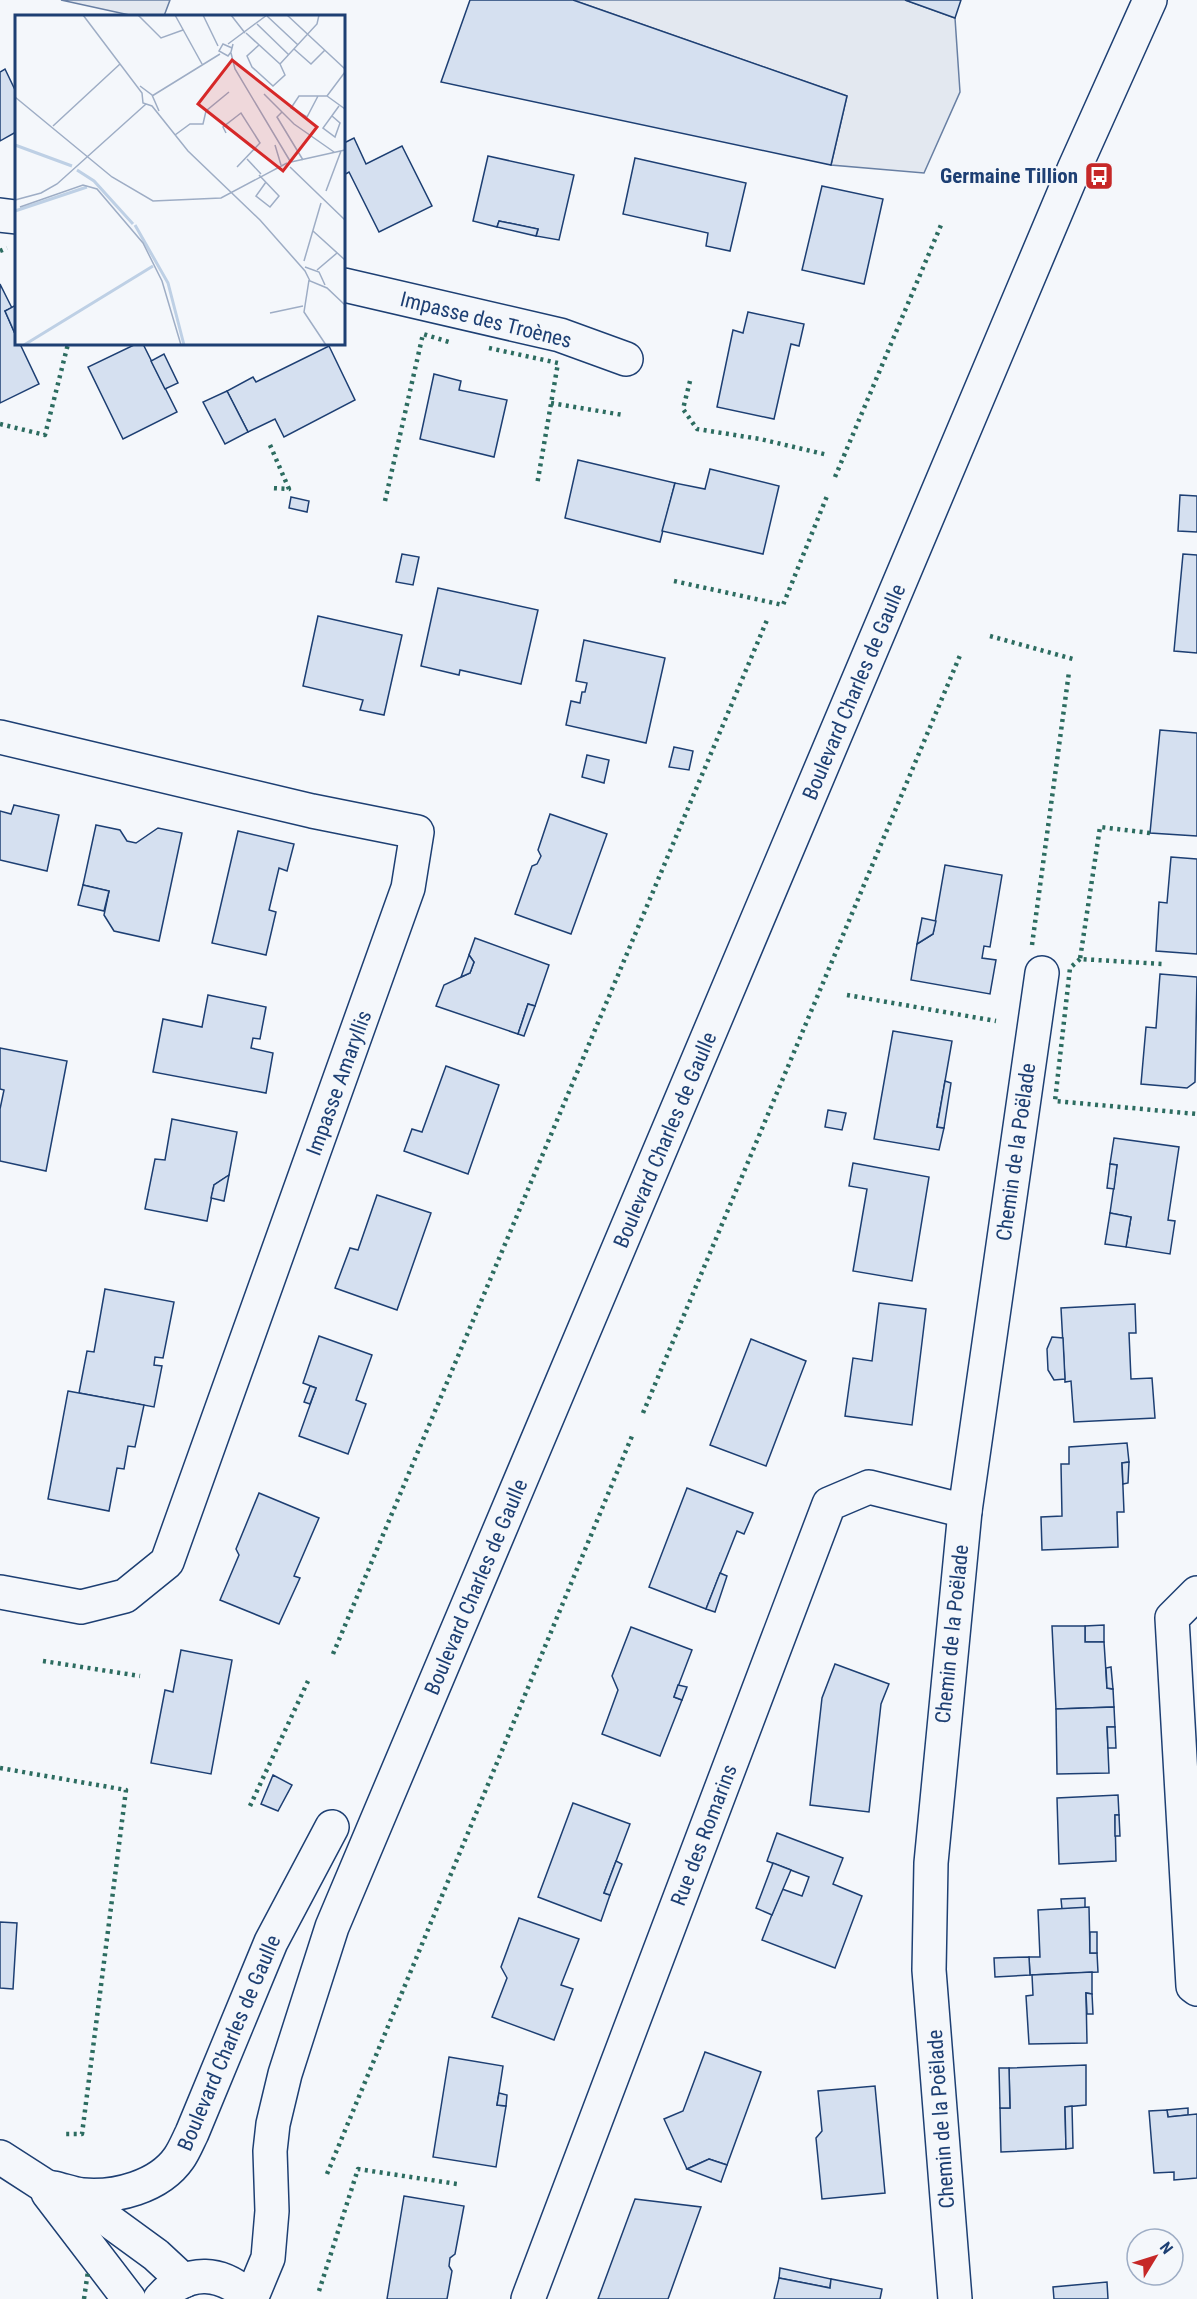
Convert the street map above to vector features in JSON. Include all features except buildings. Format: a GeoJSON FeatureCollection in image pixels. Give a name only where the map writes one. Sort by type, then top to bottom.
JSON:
{"type":"FeatureCollection","features":[{"type":"Feature","properties":{"kind":"street","name":"Boulevard Charles de Gaulle"},"geometry":{"type":"LineString","coordinates":[[251,2299],[268,2258],[272,2211],[270,2151],[273,2124],[285,2074],[332,1927],[1071,178],[1150,0]]}},
{"type":"Feature","properties":{"kind":"street"},"geometry":{"type":"LineString","coordinates":[[0,215],[15,217]]}},
{"type":"Feature","properties":{"kind":"street","name":"Impasse des Troènes"},"geometry":{"type":"LineString","coordinates":[[345,285],[560,335],[626,359]]}},
{"type":"Feature","properties":{"kind":"street","name":"Impasse Amaryllis"},"geometry":{"type":"LineString","coordinates":[[0,737],[312,811],[417,832],[408,888],[167,1563],[125,1596],[81,1607],[0,1592]]}},
{"type":"Feature","properties":{"kind":"street","name":"Chemin de la Poëlade"},"geometry":{"type":"LineString","coordinates":[[955,2299],[929,1970],[931,1863],[964,1511],[1042,973]]}},
{"type":"Feature","properties":{"kind":"street","name":"Rue des Romarins"},"geometry":{"type":"LineString","coordinates":[[528,2299],[829,1504],[869,1487],[964,1511]]}},
{"type":"Feature","properties":{"kind":"street"},"geometry":{"type":"LineString","coordinates":[[1197,1593],[1172,1618],[1193,1986],[1197,1989]]}},
{"type":"Feature","properties":{"kind":"street","name":"Boulevard Charles de Gaulle"},"geometry":{"type":"LineString","coordinates":[[42,2184],[80,2195],[105,2196],[136,2189],[159,2177],[178,2160],[192,2133],[272,1942],[332,1827]]}},
{"type":"Feature","properties":{"kind":"street"},"geometry":{"type":"LineString","coordinates":[[0,2157],[42,2184],[108,2220],[156,2255],[172,2290],[198,2277],[213,2276],[227,2280],[251,2299]]}},
{"type":"Feature","properties":{"kind":"street"},"geometry":{"type":"LineString","coordinates":[[42,2184],[129,2299]]}},
{"type":"Feature","properties":{"kind":"shaded area"},"geometry":{"type":"Polygon","coordinates":[[[61,0],[170,0],[164,15],[129,15],[61,0]]]}},
{"type":"Feature","properties":{"kind":"shaded area"},"geometry":{"type":"Polygon","coordinates":[[[573,0],[905,0],[955,18],[960,92],[924,173],[831,165],[847,96],[573,0]]]}},
{"type":"Feature","properties":{"kind":"hedge"},"geometry":{"type":"LineString","coordinates":[[835,477],[941,225]]}},
{"type":"Feature","properties":{"kind":"hedge"},"geometry":{"type":"LineString","coordinates":[[0,251],[7,248]]}},
{"type":"Feature","properties":{"kind":"hedge"},"geometry":{"type":"LineString","coordinates":[[385,501],[423,334],[449,342]]}},
{"type":"Feature","properties":{"kind":"hedge"},"geometry":{"type":"LineString","coordinates":[[0,424],[45,435],[68,345]]}},
{"type":"Feature","properties":{"kind":"hedge"},"geometry":{"type":"LineString","coordinates":[[489,348],[558,363],[537,485]]}},
{"type":"Feature","properties":{"kind":"hedge"},"geometry":{"type":"LineString","coordinates":[[690,381],[683,409],[697,429],[760,439],[828,455]]}},
{"type":"Feature","properties":{"kind":"hedge"},"geometry":{"type":"LineString","coordinates":[[551,403],[623,415]]}},
{"type":"Feature","properties":{"kind":"hedge"},"geometry":{"type":"LineString","coordinates":[[270,445],[289,489],[271,488]]}},
{"type":"Feature","properties":{"kind":"hedge"},"geometry":{"type":"LineString","coordinates":[[674,581],[783,605],[827,496]]}},
{"type":"Feature","properties":{"kind":"hedge"},"geometry":{"type":"LineString","coordinates":[[333,1654],[767,620]]}},
{"type":"Feature","properties":{"kind":"hedge"},"geometry":{"type":"LineString","coordinates":[[990,636],[1073,659]]}},
{"type":"Feature","properties":{"kind":"hedge"},"geometry":{"type":"LineString","coordinates":[[643,1413],[961,653]]}},
{"type":"Feature","properties":{"kind":"hedge"},"geometry":{"type":"LineString","coordinates":[[1032,945],[1069,672]]}},
{"type":"Feature","properties":{"kind":"hedge"},"geometry":{"type":"LineString","coordinates":[[1150,833],[1100,827],[1080,959],[1162,964]]}},
{"type":"Feature","properties":{"kind":"hedge"},"geometry":{"type":"LineString","coordinates":[[1080,959],[1070,968],[1055,1101],[1197,1114]]}},
{"type":"Feature","properties":{"kind":"hedge"},"geometry":{"type":"LineString","coordinates":[[847,995],[996,1021]]}},
{"type":"Feature","properties":{"kind":"hedge"},"geometry":{"type":"LineString","coordinates":[[327,2174],[632,1436]]}},
{"type":"Feature","properties":{"kind":"hedge"},"geometry":{"type":"LineString","coordinates":[[43,1661],[140,1676]]}},
{"type":"Feature","properties":{"kind":"hedge"},"geometry":{"type":"LineString","coordinates":[[250,1806],[308,1681]]}},
{"type":"Feature","properties":{"kind":"hedge"},"geometry":{"type":"LineString","coordinates":[[0,1768],[126,1790],[82,2134],[62,2134]]}},
{"type":"Feature","properties":{"kind":"hedge"},"geometry":{"type":"LineString","coordinates":[[319,2291],[358,2169],[457,2184]]}},
{"type":"Feature","properties":{"kind":"hedge"},"geometry":{"type":"LineString","coordinates":[[84,2299],[88,2271]]}},
{"type":"Feature","properties":{"kind":"place","name":"Germaine Tillion"},"geometry":{"type":"Point","coordinates":[1099,176]}}]}
